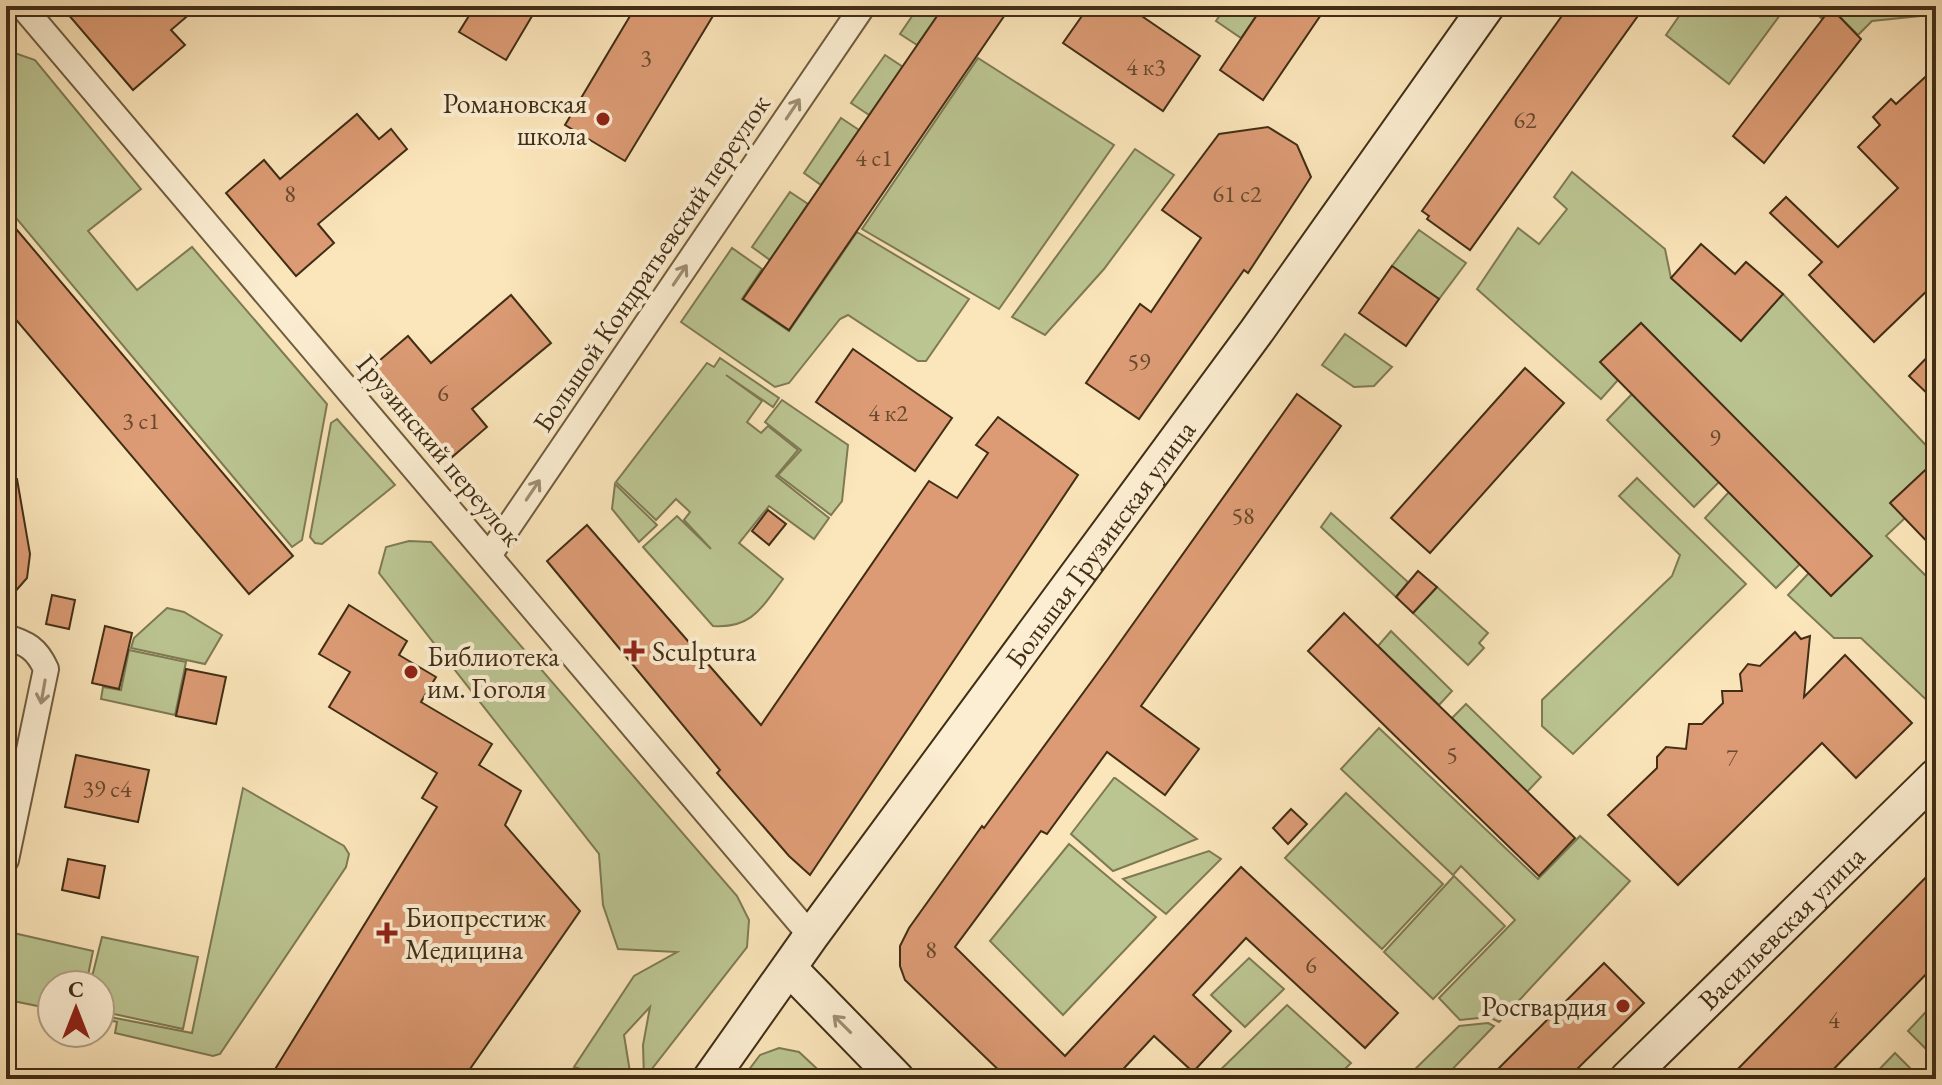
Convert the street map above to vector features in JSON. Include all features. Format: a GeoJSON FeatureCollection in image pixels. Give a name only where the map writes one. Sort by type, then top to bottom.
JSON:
{"type":"FeatureCollection","features":[{"type":"Feature","properties":{"kind":"main road","name":"Большая Грузинская улица"},"geometry":{"type":"LineString","coordinates":[[710,1079],[811,936],[1256,332],[1487,6]]}},
{"type":"Feature","properties":{"kind":"main road","name":"Васильевская улица"},"geometry":{"type":"LineString","coordinates":[[1627,1079],[1936,776]]}},
{"type":"Feature","properties":{"kind":"main road"},"geometry":{"type":"LineString","coordinates":[[789,968],[897,1079]]}},
{"type":"Feature","properties":{"kind":"street","name":"Грузинский переулок"},"geometry":{"type":"LineString","coordinates":[[22,6],[811,936]]}},
{"type":"Feature","properties":{"kind":"street","name":"Большой Кондратьевский переулок"},"geometry":{"type":"LineString","coordinates":[[490,554],[863,6]]}},
{"type":"Feature","properties":{"kind":"street"},"geometry":{"type":"LineString","coordinates":[[6,637],[27,643],[38,652],[46,669],[6,860]]}},
{"type":"Feature","properties":{"kind":"green space"},"geometry":{"type":"Polygon","coordinates":[[[919,6],[944,6],[917,45],[900,34],[919,6]]]}},
{"type":"Feature","properties":{"kind":"green space"},"geometry":{"type":"Polygon","coordinates":[[[1226,6],[1263,6],[1241,38],[1216,21],[1226,6]]]}},
{"type":"Feature","properties":{"kind":"green space"},"geometry":{"type":"Polygon","coordinates":[[[1686,6],[1768,6],[1780,15],[1729,84],[1666,35],[1686,6]]]}},
{"type":"Feature","properties":{"kind":"green space"},"geometry":{"type":"Polygon","coordinates":[[[1826,6],[1930,6],[1920,16],[1872,21],[1858,35],[1831,8],[1822,19],[1818,15],[1826,6]]]}},
{"type":"Feature","properties":{"kind":"green space"},"geometry":{"type":"Polygon","coordinates":[[[6,50],[35,60],[141,189],[88,231],[137,290],[192,247],[327,404],[302,540],[292,547],[6,206],[6,50]]]}},
{"type":"Feature","properties":{"kind":"green space"},"geometry":{"type":"Polygon","coordinates":[[[885,55],[903,67],[869,115],[851,103],[885,55]]]}},
{"type":"Feature","properties":{"kind":"green space"},"geometry":{"type":"Polygon","coordinates":[[[978,58],[1114,145],[999,309],[862,229],[978,58]]]}},
{"type":"Feature","properties":{"kind":"green space"},"geometry":{"type":"Polygon","coordinates":[[[841,118],[859,130],[821,185],[804,173],[841,118]]]}},
{"type":"Feature","properties":{"kind":"green space"},"geometry":{"type":"Polygon","coordinates":[[[1135,149],[1174,175],[1104,269],[1045,335],[1012,317],[1135,149]]]}},
{"type":"Feature","properties":{"kind":"green space"},"geometry":{"type":"Polygon","coordinates":[[[1572,172],[1665,249],[1671,278],[1740,340],[1783,294],[1936,456],[1936,460],[1891,502],[1905,518],[1886,536],[1936,586],[1936,709],[1861,638],[1834,638],[1788,595],[1809,573],[1871,556],[1641,323],[1601,362],[1618,380],[1601,399],[1477,289],[1518,228],[1539,244],[1567,209],[1554,197],[1572,172]]]}},
{"type":"Feature","properties":{"kind":"green space"},"geometry":{"type":"Polygon","coordinates":[[[790,192],[808,204],[770,260],[752,247],[790,192]]]}},
{"type":"Feature","properties":{"kind":"green space"},"geometry":{"type":"Polygon","coordinates":[[[1419,230],[1466,263],[1439,299],[1392,266],[1419,230]]]}},
{"type":"Feature","properties":{"kind":"green space"},"geometry":{"type":"Polygon","coordinates":[[[857,232],[969,299],[926,361],[918,361],[848,315],[840,319],[789,383],[775,387],[681,322],[732,248],[762,269],[742,299],[789,331],[857,232]]]}},
{"type":"Feature","properties":{"kind":"green space"},"geometry":{"type":"Polygon","coordinates":[[[1345,334],[1392,367],[1374,386],[1354,387],[1322,365],[1345,334]]]}},
{"type":"Feature","properties":{"kind":"green space"},"geometry":{"type":"Polygon","coordinates":[[[720,358],[779,398],[773,407],[726,375],[762,401],[747,422],[761,433],[768,426],[798,450],[776,476],[829,518],[814,539],[769,506],[739,543],[783,579],[762,607],[747,620],[713,626],[643,547],[677,516],[711,549],[684,520],[690,512],[676,499],[656,520],[616,482],[707,363],[714,367],[720,358]]]}},
{"type":"Feature","properties":{"kind":"green space"},"geometry":{"type":"Polygon","coordinates":[[[1632,394],[1719,482],[1694,507],[1607,420],[1632,394]]]}},
{"type":"Feature","properties":{"kind":"green space"},"geometry":{"type":"Polygon","coordinates":[[[782,400],[848,445],[842,501],[831,515],[778,475],[801,450],[765,422],[782,400]]]}},
{"type":"Feature","properties":{"kind":"green space"},"geometry":{"type":"Polygon","coordinates":[[[337,419],[395,485],[322,544],[315,543],[310,537],[331,423],[337,419]]]}},
{"type":"Feature","properties":{"kind":"green space"},"geometry":{"type":"Polygon","coordinates":[[[1637,478],[1746,584],[1573,754],[1542,726],[1542,700],[1672,576],[1680,555],[1619,496],[1637,478]]]}},
{"type":"Feature","properties":{"kind":"green space"},"geometry":{"type":"Polygon","coordinates":[[[615,484],[657,525],[639,542],[612,509],[615,484]]]}},
{"type":"Feature","properties":{"kind":"green space"},"geometry":{"type":"Polygon","coordinates":[[[1729,492],[1800,564],[1776,588],[1705,518],[1729,492]]]}},
{"type":"Feature","properties":{"kind":"green space"},"geometry":{"type":"Polygon","coordinates":[[[1331,513],[1408,582],[1396,597],[1321,527],[1331,513]]]}},
{"type":"Feature","properties":{"kind":"green space"},"geometry":{"type":"Polygon","coordinates":[[[409,541],[431,542],[737,896],[749,920],[747,947],[644,1079],[643,1045],[650,1007],[624,1035],[630,1072],[637,1079],[614,1079],[574,1067],[634,976],[677,952],[618,949],[603,905],[599,854],[379,573],[386,547],[409,541]]]}},
{"type":"Feature","properties":{"kind":"green space"},"geometry":{"type":"Polygon","coordinates":[[[1437,587],[1488,633],[1479,643],[1484,648],[1468,665],[1413,613],[1437,587]]]}},
{"type":"Feature","properties":{"kind":"green space"},"geometry":{"type":"Polygon","coordinates":[[[167,608],[184,612],[222,635],[205,664],[131,648],[134,638],[167,608]]]}},
{"type":"Feature","properties":{"kind":"green space"},"geometry":{"type":"Polygon","coordinates":[[[1391,631],[1452,691],[1439,705],[1378,646],[1391,631]]]}},
{"type":"Feature","properties":{"kind":"green space"},"geometry":{"type":"Polygon","coordinates":[[[129,650],[186,662],[175,715],[101,699],[103,687],[121,690],[129,650]]]}},
{"type":"Feature","properties":{"kind":"green space"},"geometry":{"type":"Polygon","coordinates":[[[1466,704],[1541,777],[1527,792],[1452,718],[1466,704]]]}},
{"type":"Feature","properties":{"kind":"green space"},"geometry":{"type":"Polygon","coordinates":[[[1379,728],[1538,879],[1580,836],[1630,881],[1499,1022],[1489,1017],[1460,1020],[1439,998],[1515,920],[1461,866],[1453,875],[1341,769],[1379,728]]]}},
{"type":"Feature","properties":{"kind":"green space"},"geometry":{"type":"Polygon","coordinates":[[[1114,778],[1197,839],[1113,871],[1071,834],[1114,778]]]}},
{"type":"Feature","properties":{"kind":"green space"},"geometry":{"type":"Polygon","coordinates":[[[243,788],[344,846],[349,854],[346,867],[220,1054],[213,1056],[116,1033],[116,1018],[192,1033],[243,788]]]}},
{"type":"Feature","properties":{"kind":"green space"},"geometry":{"type":"Polygon","coordinates":[[[1346,793],[1443,884],[1382,949],[1285,858],[1346,793]]]}},
{"type":"Feature","properties":{"kind":"green space"},"geometry":{"type":"Polygon","coordinates":[[[1069,844],[1156,917],[1063,1015],[990,941],[1069,844]]]}},
{"type":"Feature","properties":{"kind":"green space"},"geometry":{"type":"Polygon","coordinates":[[[1209,851],[1221,859],[1166,914],[1123,879],[1209,851]]]}},
{"type":"Feature","properties":{"kind":"green space"},"geometry":{"type":"Polygon","coordinates":[[[1454,876],[1505,926],[1433,999],[1384,952],[1454,876]]]}},
{"type":"Feature","properties":{"kind":"green space"},"geometry":{"type":"Polygon","coordinates":[[[9,932],[93,951],[89,969],[36,969],[36,1006],[8,1000],[6,1008],[6,945],[9,932]]]}},
{"type":"Feature","properties":{"kind":"green space"},"geometry":{"type":"Polygon","coordinates":[[[102,937],[198,957],[183,1029],[116,1014],[116,969],[94,969],[102,937]]]}},
{"type":"Feature","properties":{"kind":"green space"},"geometry":{"type":"Polygon","coordinates":[[[1249,958],[1284,989],[1245,1027],[1211,995],[1249,958]]]}},
{"type":"Feature","properties":{"kind":"green space"},"geometry":{"type":"Polygon","coordinates":[[[1936,1001],[1936,1059],[1908,1031],[1936,1001]]]}},
{"type":"Feature","properties":{"kind":"green space"},"geometry":{"type":"Polygon","coordinates":[[[1287,1005],[1351,1063],[1335,1079],[1211,1079],[1287,1005]]]}},
{"type":"Feature","properties":{"kind":"green space"},"geometry":{"type":"Polygon","coordinates":[[[1488,1023],[1494,1026],[1443,1079],[1405,1079],[1459,1026],[1488,1023]]]}},
{"type":"Feature","properties":{"kind":"green space"},"geometry":{"type":"Polygon","coordinates":[[[779,1048],[799,1052],[828,1079],[742,1079],[760,1055],[779,1048]]]}},
{"type":"Feature","properties":{"kind":"green space"},"geometry":{"type":"Polygon","coordinates":[[[1895,1053],[1921,1079],[1870,1079],[1895,1053]]]}},
{"type":"Feature","properties":{"kind":"building"},"geometry":{"type":"Polygon","coordinates":[[[61,6],[199,6],[171,30],[185,45],[133,90],[61,6]]]}},
{"type":"Feature","properties":{"kind":"building"},"geometry":{"type":"Polygon","coordinates":[[[475,6],[538,6],[506,60],[459,32],[475,6]]]}},
{"type":"Feature","properties":{"kind":"building"},"geometry":{"type":"Polygon","coordinates":[[[636,6],[719,6],[625,161],[565,125],[636,6]]]}},
{"type":"Feature","properties":{"kind":"building"},"geometry":{"type":"Polygon","coordinates":[[[944,6],[1011,6],[789,330],[743,299],[944,6]]]}},
{"type":"Feature","properties":{"kind":"building"},"geometry":{"type":"Polygon","coordinates":[[[1089,6],[1127,6],[1200,56],[1163,111],[1063,43],[1089,6]]]}},
{"type":"Feature","properties":{"kind":"building"},"geometry":{"type":"Polygon","coordinates":[[[1263,6],[1327,6],[1263,100],[1220,70],[1263,6]]]}},
{"type":"Feature","properties":{"kind":"building"},"geometry":{"type":"Polygon","coordinates":[[[1569,6],[1645,6],[1470,250],[1427,219],[1429,216],[1422,211],[1569,6]]]}},
{"type":"Feature","properties":{"kind":"building"},"geometry":{"type":"Polygon","coordinates":[[[1831,8],[1861,39],[1764,163],[1733,136],[1831,8]]]}},
{"type":"Feature","properties":{"kind":"building"},"geometry":{"type":"Polygon","coordinates":[[[1936,67],[1936,282],[1874,342],[1809,275],[1822,262],[1770,213],[1786,197],[1838,247],[1898,188],[1858,147],[1880,125],[1873,117],[1891,99],[1896,104],[1936,67]]]}},
{"type":"Feature","properties":{"kind":"building"},"geometry":{"type":"Polygon","coordinates":[[[357,114],[379,139],[391,129],[407,149],[318,224],[334,243],[296,276],[226,193],[264,160],[280,179],[357,114]]]}},
{"type":"Feature","properties":{"kind":"building"},"geometry":{"type":"Polygon","coordinates":[[[1268,127],[1297,145],[1311,177],[1248,273],[1244,270],[1139,419],[1086,383],[1140,304],[1151,312],[1201,238],[1162,210],[1219,134],[1268,127]]]}},
{"type":"Feature","properties":{"kind":"building"},"geometry":{"type":"Polygon","coordinates":[[[6,217],[293,556],[249,594],[6,308],[6,217]]]}},
{"type":"Feature","properties":{"kind":"building"},"geometry":{"type":"Polygon","coordinates":[[[1701,244],[1735,274],[1746,262],[1783,294],[1741,341],[1671,278],[1701,244]]]}},
{"type":"Feature","properties":{"kind":"building"},"geometry":{"type":"Polygon","coordinates":[[[1392,266],[1439,299],[1406,346],[1359,313],[1392,266]]]}},
{"type":"Feature","properties":{"kind":"building"},"geometry":{"type":"Polygon","coordinates":[[[511,295],[551,343],[472,409],[487,427],[451,458],[373,366],[408,336],[431,363],[511,295]]]}},
{"type":"Feature","properties":{"kind":"building"},"geometry":{"type":"Polygon","coordinates":[[[1641,323],[1872,556],[1831,596],[1600,362],[1641,323]]]}},
{"type":"Feature","properties":{"kind":"building"},"geometry":{"type":"Polygon","coordinates":[[[1936,348],[1936,402],[1909,376],[1936,348]]]}},
{"type":"Feature","properties":{"kind":"building"},"geometry":{"type":"Polygon","coordinates":[[[853,349],[952,418],[915,471],[816,402],[853,349]]]}},
{"type":"Feature","properties":{"kind":"building"},"geometry":{"type":"Polygon","coordinates":[[[1525,368],[1564,403],[1430,553],[1391,518],[1525,368]]]}},
{"type":"Feature","properties":{"kind":"building"},"geometry":{"type":"Polygon","coordinates":[[[1297,394],[1341,426],[1141,706],[1199,749],[1165,795],[1107,752],[1047,834],[1041,831],[955,947],[1065,1056],[1241,867],[1398,1013],[1365,1048],[1246,938],[1193,995],[1231,1031],[1193,1072],[1154,1036],[1114,1079],[1008,1079],[905,980],[900,966],[900,946],[909,928],[982,826],[984,828],[1108,659],[1297,394]]]}},
{"type":"Feature","properties":{"kind":"building"},"geometry":{"type":"Polygon","coordinates":[[[998,417],[1078,475],[810,875],[789,856],[717,773],[720,770],[547,561],[587,525],[761,725],[929,481],[957,498],[988,453],[976,445],[998,417]]]}},
{"type":"Feature","properties":{"kind":"building"},"geometry":{"type":"Polygon","coordinates":[[[1936,460],[1936,551],[1890,503],[1936,460]]]}},
{"type":"Feature","properties":{"kind":"building"},"geometry":{"type":"Polygon","coordinates":[[[17,479],[30,554],[27,578],[6,602],[6,480],[17,479]]]}},
{"type":"Feature","properties":{"kind":"building"},"geometry":{"type":"Polygon","coordinates":[[[768,510],[786,524],[769,545],[752,531],[768,510]]]}},
{"type":"Feature","properties":{"kind":"building"},"geometry":{"type":"Polygon","coordinates":[[[1418,571],[1437,587],[1413,613],[1396,597],[1418,571]]]}},
{"type":"Feature","properties":{"kind":"building"},"geometry":{"type":"Polygon","coordinates":[[[52,595],[75,600],[69,629],[46,624],[52,595]]]}},
{"type":"Feature","properties":{"kind":"building"},"geometry":{"type":"Polygon","coordinates":[[[349,605],[407,641],[399,655],[436,677],[421,702],[492,744],[479,765],[521,791],[505,825],[580,911],[463,1079],[269,1079],[437,807],[422,798],[437,773],[329,707],[350,672],[319,654],[349,605]]]}},
{"type":"Feature","properties":{"kind":"building"},"geometry":{"type":"Polygon","coordinates":[[[1344,613],[1575,838],[1539,876],[1308,651],[1344,613]]]}},
{"type":"Feature","properties":{"kind":"building"},"geometry":{"type":"Polygon","coordinates":[[[105,626],[132,633],[119,689],[92,683],[105,626]]]}},
{"type":"Feature","properties":{"kind":"building"},"geometry":{"type":"Polygon","coordinates":[[[1795,632],[1801,639],[1810,636],[1804,697],[1845,655],[1912,723],[1856,778],[1822,743],[1678,885],[1608,815],[1657,768],[1657,757],[1666,747],[1686,749],[1689,724],[1702,724],[1723,703],[1722,691],[1742,691],[1740,674],[1748,664],[1760,666],[1795,632]]]}},
{"type":"Feature","properties":{"kind":"building"},"geometry":{"type":"Polygon","coordinates":[[[186,669],[226,677],[216,724],[176,716],[186,669]]]}},
{"type":"Feature","properties":{"kind":"building"},"geometry":{"type":"Polygon","coordinates":[[[76,755],[149,770],[138,822],[65,807],[76,755]]]}},
{"type":"Feature","properties":{"kind":"building"},"geometry":{"type":"Polygon","coordinates":[[[1291,809],[1307,824],[1288,844],[1273,828],[1291,809]]]}},
{"type":"Feature","properties":{"kind":"building"},"geometry":{"type":"Polygon","coordinates":[[[68,859],[105,866],[99,898],[62,890],[68,859]]]}},
{"type":"Feature","properties":{"kind":"building"},"geometry":{"type":"Polygon","coordinates":[[[1936,867],[1936,964],[1824,1079],[1728,1079],[1936,867]]]}},
{"type":"Feature","properties":{"kind":"building"},"geometry":{"type":"Polygon","coordinates":[[[1604,963],[1644,1003],[1567,1079],[1488,1079],[1604,963]]]}},
{"type":"Feature","properties":{"kind":"place","name":"Романовская школа"},"geometry":{"type":"Point","coordinates":[603,119]}},
{"type":"Feature","properties":{"kind":"place","name":"Sculptura"},"geometry":{"type":"Point","coordinates":[634,651]}},
{"type":"Feature","properties":{"kind":"place","name":"Библиотека им. Гоголя"},"geometry":{"type":"Point","coordinates":[411,672]}},
{"type":"Feature","properties":{"kind":"place","name":"Биопрестиж Медицина"},"geometry":{"type":"Point","coordinates":[387,933]}},
{"type":"Feature","properties":{"kind":"place","name":"Росгвардия"},"geometry":{"type":"Point","coordinates":[1623,1006]}}]}
